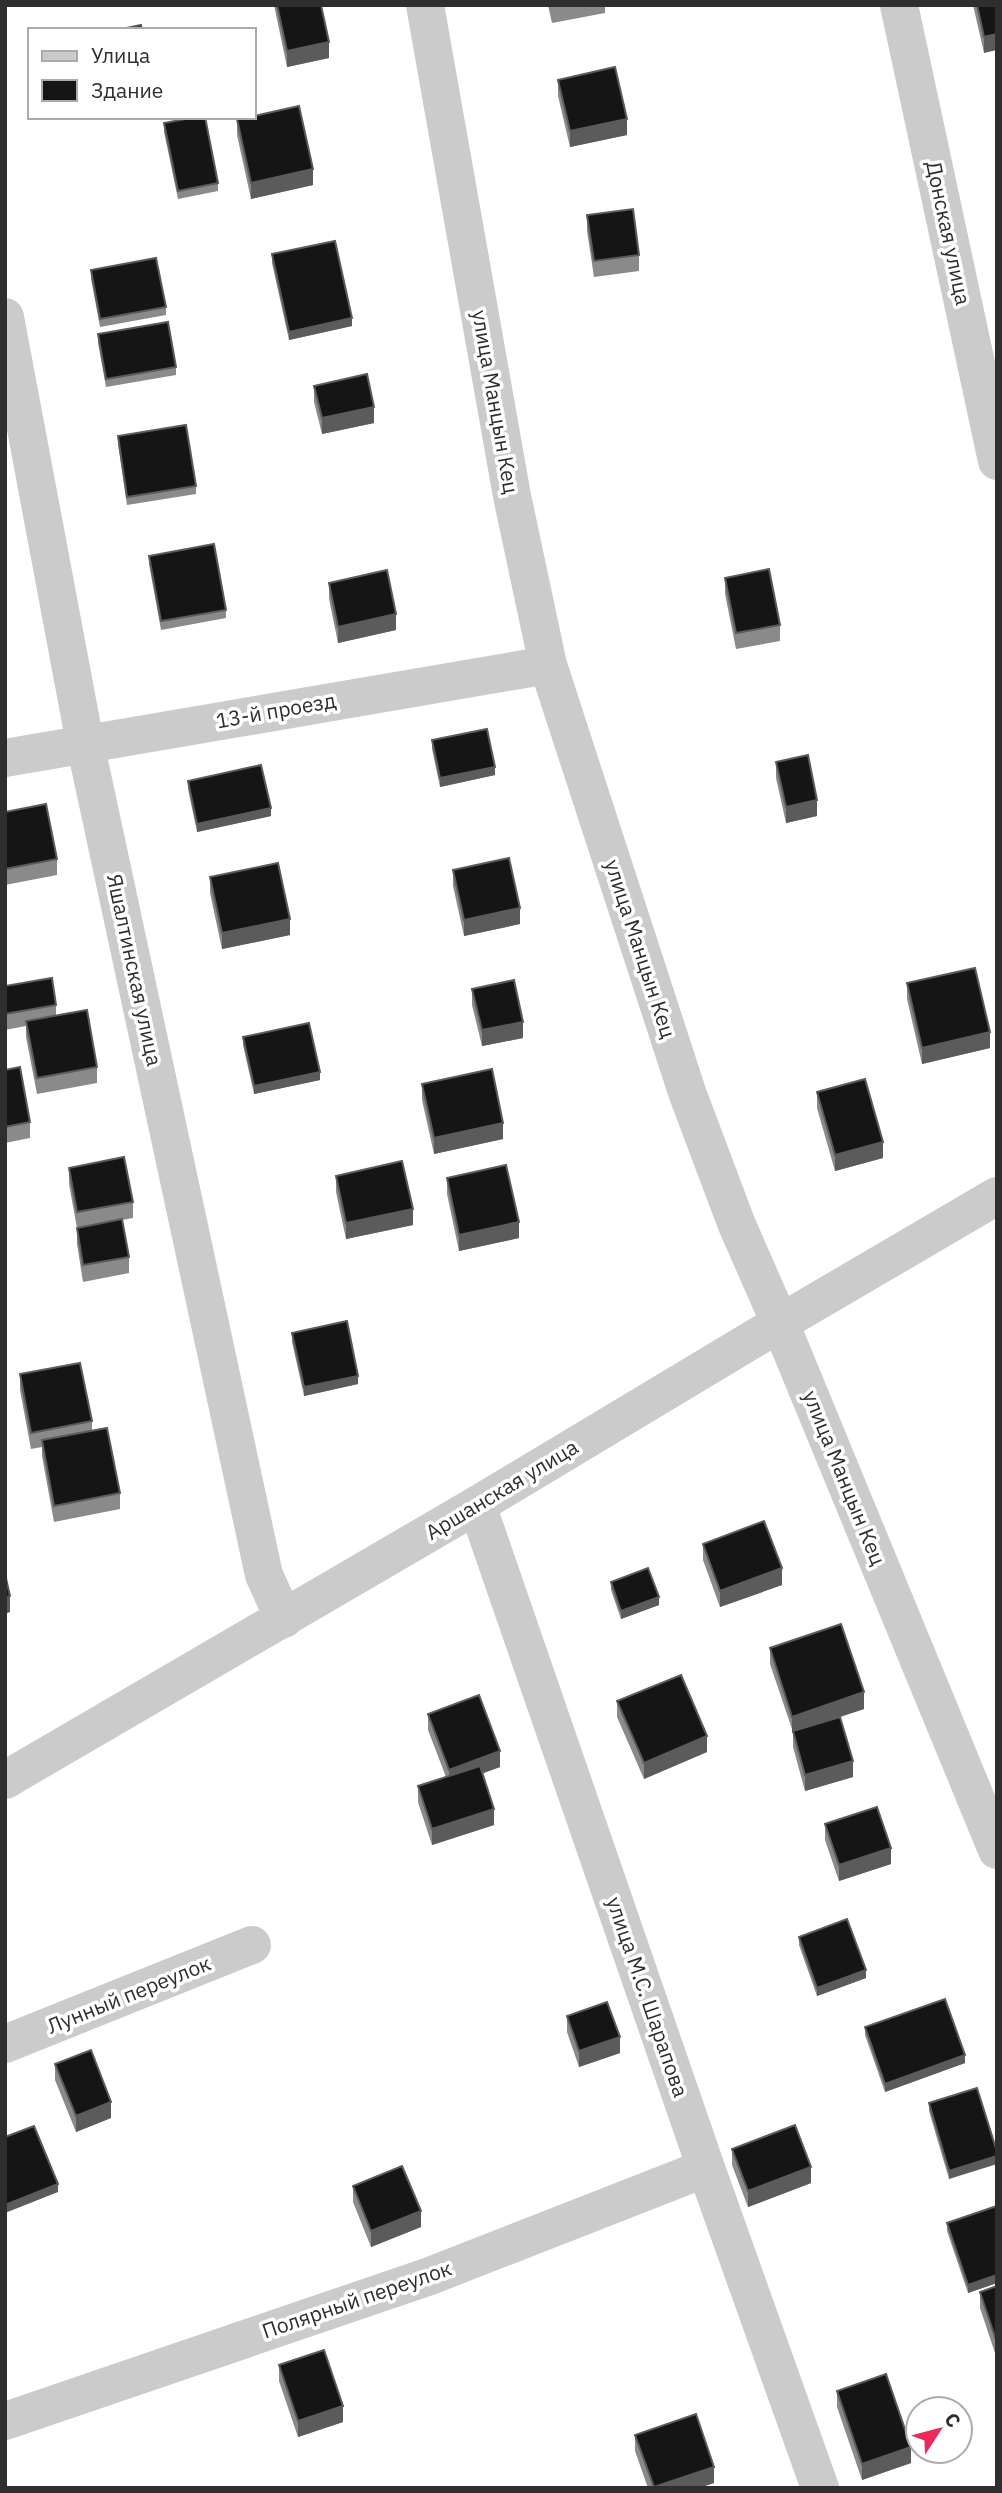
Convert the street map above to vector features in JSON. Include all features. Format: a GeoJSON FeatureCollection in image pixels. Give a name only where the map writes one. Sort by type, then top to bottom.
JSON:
{"type":"FeatureCollection","features":[{"type":"Feature","properties":{"kind":"street","name":"улица Манцын Кец"},"geometry":{"type":"LineString","coordinates":[[425,5],[512,496],[548,665],[688,1095],[737,1225],[780,1322],[997,1850]]}},
{"type":"Feature","properties":{"kind":"street","name":"Донская улица"},"geometry":{"type":"LineString","coordinates":[[900,5],[997,461]]}},
{"type":"Feature","properties":{"kind":"street","name":"Яшалтинская улица"},"geometry":{"type":"LineString","coordinates":[[5,317],[85,743],[264,1575],[284,1619]]}},
{"type":"Feature","properties":{"kind":"street","name":"13-й проезд"},"geometry":{"type":"LineString","coordinates":[[5,758],[548,665]]}},
{"type":"Feature","properties":{"kind":"street","name":"Аршанская улица"},"geometry":{"type":"LineString","coordinates":[[5,1780],[478,1505],[780,1322],[997,1196]]}},
{"type":"Feature","properties":{"kind":"street","name":"улица М.С. Шарапова"},"geometry":{"type":"LineString","coordinates":[[478,1505],[706,2168],[820,2488]]}},
{"type":"Feature","properties":{"kind":"street","name":"Лунный переулок"},"geometry":{"type":"LineString","coordinates":[[5,2045],[252,1945]]}},
{"type":"Feature","properties":{"kind":"street","name":"Полярный переулок"},"geometry":{"type":"LineString","coordinates":[[5,2421],[430,2276],[706,2168]]}},
{"type":"Feature","properties":{"kind":"building"},"geometry":{"type":"Polygon","coordinates":[[[277,5],[321,5],[329,42],[287,51],[277,5]]]}},
{"type":"Feature","properties":{"kind":"building"},"geometry":{"type":"Polygon","coordinates":[[[977,5],[997,5],[997,34],[984,37],[977,5]]]}},
{"type":"Feature","properties":{"kind":"building"},"geometry":{"type":"Polygon","coordinates":[[[615,67],[627,119],[570,131],[558,80],[615,67]]]}},
{"type":"Feature","properties":{"kind":"building"},"geometry":{"type":"Polygon","coordinates":[[[299,106],[313,169],[251,183],[237,119],[256,119],[256,116],[299,106]]]}},
{"type":"Feature","properties":{"kind":"building"},"geometry":{"type":"Polygon","coordinates":[[[205,119],[218,183],[178,191],[164,123],[205,119]]]}},
{"type":"Feature","properties":{"kind":"building"},"geometry":{"type":"Polygon","coordinates":[[[633,209],[639,255],[594,261],[587,215],[633,209]]]}},
{"type":"Feature","properties":{"kind":"building"},"geometry":{"type":"Polygon","coordinates":[[[335,241],[352,318],[289,332],[272,254],[335,241]]]}},
{"type":"Feature","properties":{"kind":"building"},"geometry":{"type":"Polygon","coordinates":[[[156,258],[166,307],[100,319],[91,270],[156,258]]]}},
{"type":"Feature","properties":{"kind":"building"},"geometry":{"type":"Polygon","coordinates":[[[168,322],[176,367],[106,379],[98,334],[168,322]]]}},
{"type":"Feature","properties":{"kind":"building"},"geometry":{"type":"Polygon","coordinates":[[[367,374],[374,407],[322,418],[314,386],[367,374]]]}},
{"type":"Feature","properties":{"kind":"building"},"geometry":{"type":"Polygon","coordinates":[[[186,425],[196,486],[127,497],[118,436],[186,425]]]}},
{"type":"Feature","properties":{"kind":"building"},"geometry":{"type":"Polygon","coordinates":[[[214,544],[226,610],[161,621],[149,556],[214,544]]]}},
{"type":"Feature","properties":{"kind":"building"},"geometry":{"type":"Polygon","coordinates":[[[769,569],[780,625],[736,633],[725,578],[769,569]]]}},
{"type":"Feature","properties":{"kind":"building"},"geometry":{"type":"Polygon","coordinates":[[[387,570],[396,614],[338,627],[329,583],[387,570]]]}},
{"type":"Feature","properties":{"kind":"building"},"geometry":{"type":"Polygon","coordinates":[[[487,729],[495,767],[440,778],[432,740],[487,729]]]}},
{"type":"Feature","properties":{"kind":"building"},"geometry":{"type":"Polygon","coordinates":[[[808,755],[817,800],[786,807],[776,762],[808,755]]]}},
{"type":"Feature","properties":{"kind":"building"},"geometry":{"type":"Polygon","coordinates":[[[261,765],[271,808],[197,824],[188,781],[261,765]]]}},
{"type":"Feature","properties":{"kind":"building"},"geometry":{"type":"Polygon","coordinates":[[[46,804],[57,859],[5,869],[5,812],[46,804]]]}},
{"type":"Feature","properties":{"kind":"building"},"geometry":{"type":"Polygon","coordinates":[[[509,858],[520,908],[464,920],[453,870],[509,858]]]}},
{"type":"Feature","properties":{"kind":"building"},"geometry":{"type":"Polygon","coordinates":[[[278,863],[290,919],[222,933],[210,877],[278,863]]]}},
{"type":"Feature","properties":{"kind":"building"},"geometry":{"type":"Polygon","coordinates":[[[975,968],[990,1032],[922,1048],[907,983],[975,968]]]}},
{"type":"Feature","properties":{"kind":"building"},"geometry":{"type":"Polygon","coordinates":[[[52,978],[56,1005],[5,1014],[5,986],[52,978]]]}},
{"type":"Feature","properties":{"kind":"building"},"geometry":{"type":"Polygon","coordinates":[[[514,980],[523,1022],[482,1030],[472,989],[514,980]]]}},
{"type":"Feature","properties":{"kind":"building"},"geometry":{"type":"Polygon","coordinates":[[[87,1010],[97,1067],[37,1078],[26,1021],[87,1010]]]}},
{"type":"Feature","properties":{"kind":"building"},"geometry":{"type":"Polygon","coordinates":[[[309,1023],[320,1072],[254,1086],[243,1037],[309,1023]]]}},
{"type":"Feature","properties":{"kind":"building"},"geometry":{"type":"Polygon","coordinates":[[[20,1067],[30,1122],[5,1127],[5,1070],[20,1067]]]}},
{"type":"Feature","properties":{"kind":"building"},"geometry":{"type":"Polygon","coordinates":[[[492,1069],[503,1123],[434,1138],[422,1084],[492,1069]]]}},
{"type":"Feature","properties":{"kind":"building"},"geometry":{"type":"Polygon","coordinates":[[[865,1079],[883,1142],[835,1155],[817,1092],[865,1079]]]}},
{"type":"Feature","properties":{"kind":"building"},"geometry":{"type":"Polygon","coordinates":[[[124,1157],[133,1202],[77,1212],[69,1168],[124,1157]]]}},
{"type":"Feature","properties":{"kind":"building"},"geometry":{"type":"Polygon","coordinates":[[[402,1161],[413,1209],[346,1223],[336,1176],[402,1161]]]}},
{"type":"Feature","properties":{"kind":"building"},"geometry":{"type":"Polygon","coordinates":[[[506,1165],[519,1222],[459,1235],[447,1178],[506,1165]]]}},
{"type":"Feature","properties":{"kind":"building"},"geometry":{"type":"Polygon","coordinates":[[[122,1219],[129,1257],[83,1265],[77,1228],[122,1219]]]}},
{"type":"Feature","properties":{"kind":"building"},"geometry":{"type":"Polygon","coordinates":[[[347,1321],[358,1376],[304,1387],[292,1333],[347,1321]]]}},
{"type":"Feature","properties":{"kind":"building"},"geometry":{"type":"Polygon","coordinates":[[[80,1363],[92,1421],[31,1433],[20,1374],[80,1363]]]}},
{"type":"Feature","properties":{"kind":"building"},"geometry":{"type":"Polygon","coordinates":[[[107,1428],[120,1493],[54,1506],[42,1440],[107,1428]]]}},
{"type":"Feature","properties":{"kind":"building"},"geometry":{"type":"Polygon","coordinates":[[[764,1521],[782,1568],[720,1591],[703,1544],[764,1521]]]}},
{"type":"Feature","properties":{"kind":"building"},"geometry":{"type":"Polygon","coordinates":[[[648,1568],[659,1597],[621,1611],[611,1582],[648,1568]]]}},
{"type":"Feature","properties":{"kind":"building"},"geometry":{"type":"Polygon","coordinates":[[[5,1574],[10,1596],[5,1598],[5,1574]]]}},
{"type":"Feature","properties":{"kind":"building"},"geometry":{"type":"Polygon","coordinates":[[[841,1624],[864,1692],[792,1717],[770,1648],[841,1624]]]}},
{"type":"Feature","properties":{"kind":"building"},"geometry":{"type":"Polygon","coordinates":[[[681,1675],[707,1736],[644,1763],[617,1701],[681,1675]]]}},
{"type":"Feature","properties":{"kind":"building"},"geometry":{"type":"Polygon","coordinates":[[[479,1695],[500,1751],[449,1770],[428,1714],[479,1695]]]}},
{"type":"Feature","properties":{"kind":"building"},"geometry":{"type":"Polygon","coordinates":[[[840,1717],[853,1761],[805,1775],[793,1731],[840,1717]]]}},
{"type":"Feature","properties":{"kind":"building"},"geometry":{"type":"Polygon","coordinates":[[[480,1766],[494,1809],[432,1829],[418,1786],[480,1766]]]}},
{"type":"Feature","properties":{"kind":"building"},"geometry":{"type":"Polygon","coordinates":[[[877,1807],[891,1848],[839,1865],[825,1824],[877,1807]]]}},
{"type":"Feature","properties":{"kind":"building"},"geometry":{"type":"Polygon","coordinates":[[[847,1919],[866,1970],[817,1988],[799,1937],[847,1919]]]}},
{"type":"Feature","properties":{"kind":"building"},"geometry":{"type":"Polygon","coordinates":[[[945,1999],[965,2055],[885,2084],[865,2027],[945,1999]]]}},
{"type":"Feature","properties":{"kind":"building"},"geometry":{"type":"Polygon","coordinates":[[[607,2002],[620,2037],[579,2051],[567,2016],[607,2002]]]}},
{"type":"Feature","properties":{"kind":"building"},"geometry":{"type":"Polygon","coordinates":[[[91,2050],[111,2102],[76,2116],[55,2064],[91,2050]]]}},
{"type":"Feature","properties":{"kind":"building"},"geometry":{"type":"Polygon","coordinates":[[[977,2088],[997,2156],[949,2171],[929,2103],[977,2088]]]}},
{"type":"Feature","properties":{"kind":"building"},"geometry":{"type":"Polygon","coordinates":[[[795,2125],[811,2167],[748,2191],[732,2149],[795,2125]]]}},
{"type":"Feature","properties":{"kind":"building"},"geometry":{"type":"Polygon","coordinates":[[[34,2126],[58,2184],[5,2205],[5,2137],[34,2126]]]}},
{"type":"Feature","properties":{"kind":"building"},"geometry":{"type":"Polygon","coordinates":[[[402,2166],[421,2211],[371,2231],[353,2186],[402,2166]]]}},
{"type":"Feature","properties":{"kind":"building"},"geometry":{"type":"Polygon","coordinates":[[[997,2206],[997,2275],[968,2285],[947,2223],[997,2206]]]}},
{"type":"Feature","properties":{"kind":"building"},"geometry":{"type":"Polygon","coordinates":[[[997,2286],[997,2343],[980,2292],[997,2286]]]}},
{"type":"Feature","properties":{"kind":"building"},"geometry":{"type":"Polygon","coordinates":[[[324,2350],[343,2406],[298,2421],[279,2365],[324,2350]]]}},
{"type":"Feature","properties":{"kind":"building"},"geometry":{"type":"Polygon","coordinates":[[[886,2374],[904,2427],[904,2449],[862,2464],[837,2391],[886,2374]]]}},
{"type":"Feature","properties":{"kind":"building"},"geometry":{"type":"Polygon","coordinates":[[[696,2414],[714,2467],[654,2487],[635,2435],[696,2414]]]}}]}
